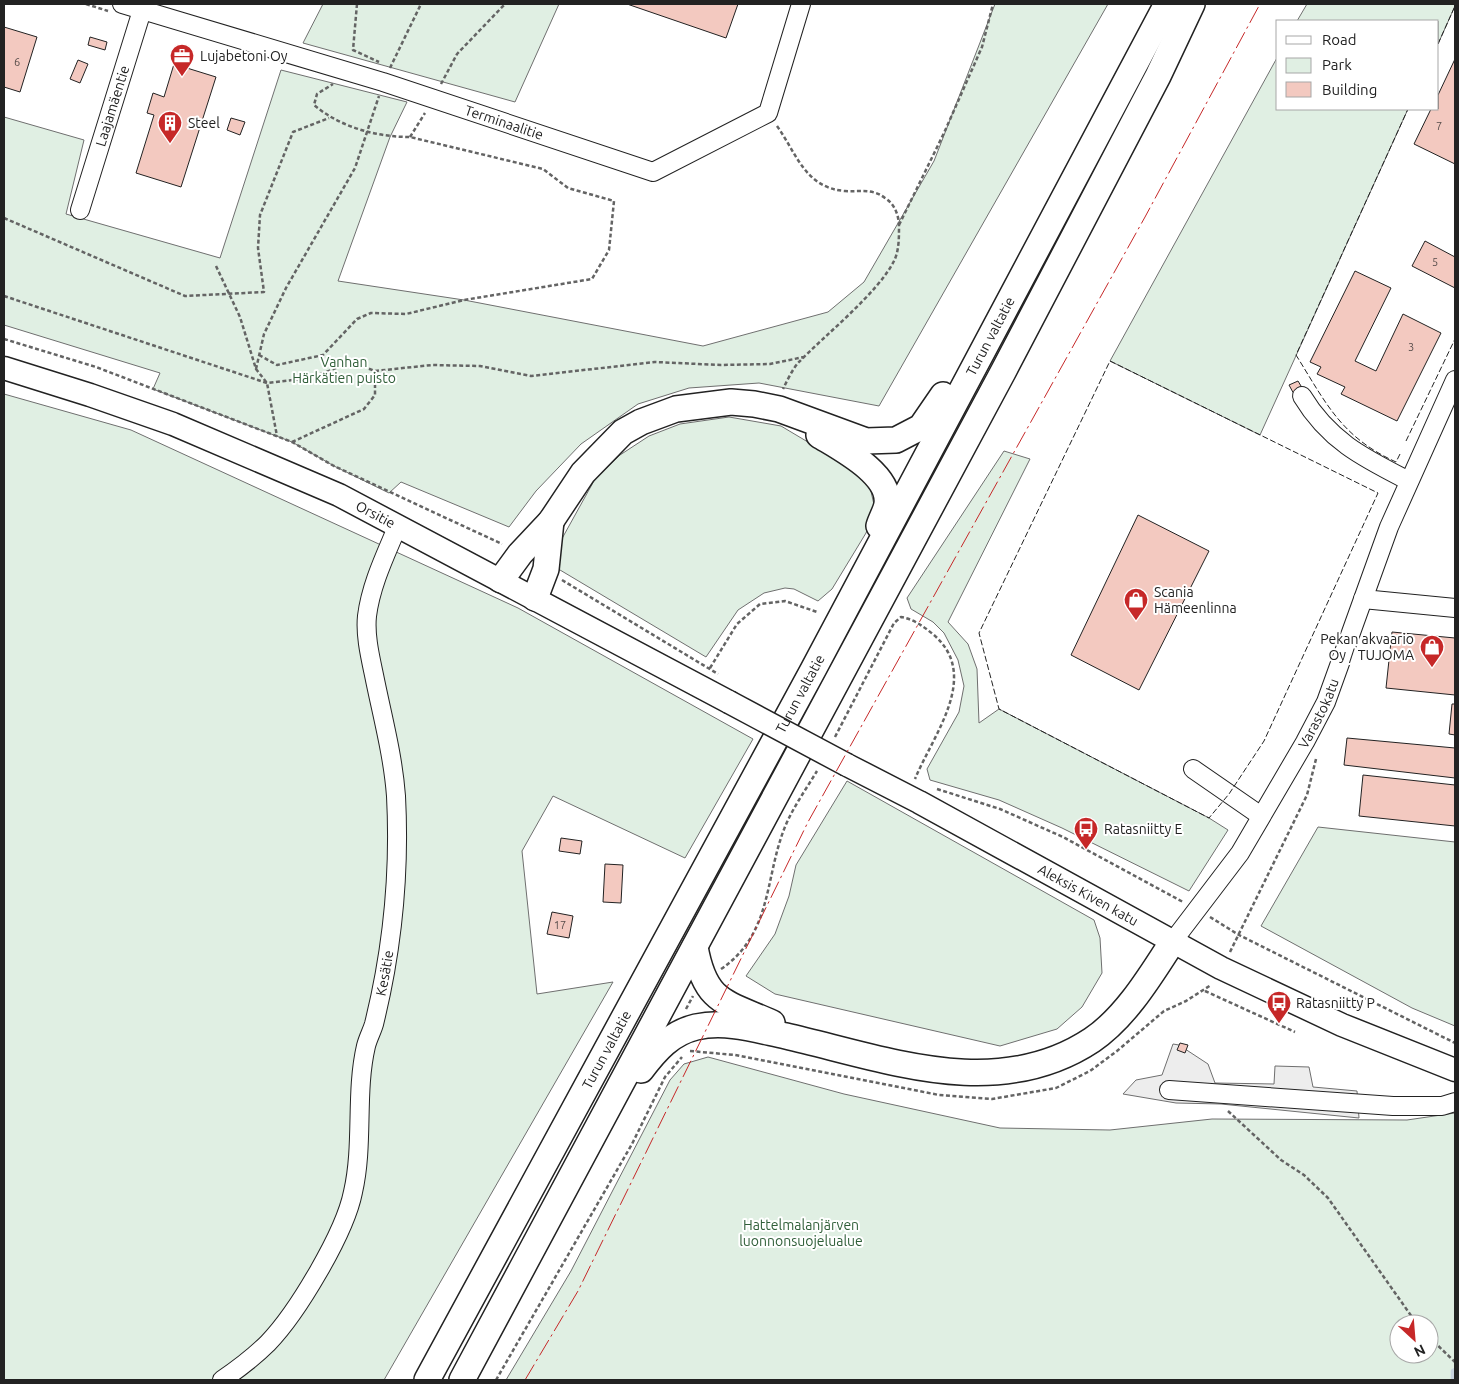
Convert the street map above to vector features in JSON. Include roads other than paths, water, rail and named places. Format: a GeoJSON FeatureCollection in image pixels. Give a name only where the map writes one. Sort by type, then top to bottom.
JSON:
{"type":"FeatureCollection","features":[{"type":"Feature","properties":{"kind":"highway","name":"Turun valtatie"},"geometry":{"type":"LineString","coordinates":[[427,1380],[813,670],[1098,130],[1167,4]]}},
{"type":"Feature","properties":{"kind":"highway","name":"Turun valtatie"},"geometry":{"type":"LineString","coordinates":[[462,1380],[1083,220],[1158,76],[1192,4]]}},
{"type":"Feature","properties":{"kind":"highway"},"geometry":{"type":"LineString","coordinates":[[501,580],[520,554],[551,521],[583,473],[607,447],[623,432],[641,422],[676,409],[731,402],[775,408],[866,441],[896,440],[922,426],[942,396],[1030,230],[1076,159],[1098,130]]}},
{"type":"Feature","properties":{"kind":"highway"},"geometry":{"type":"LineString","coordinates":[[775,408],[875,473],[886,492],[887,504],[874,538],[813,670]]}},
{"type":"Feature","properties":{"kind":"highway"},"geometry":{"type":"LineString","coordinates":[[535,598],[546,569],[551,521]]}},
{"type":"Feature","properties":{"kind":"highway"},"geometry":{"type":"LineString","coordinates":[[598,1128],[656,1050],[682,1032],[716,1024],[742,1027],[818,1044],[890,1063],[985,1074],[1030,1068],[1061,1058],[1093,1039],[1116,1017],[1139,990],[1173,941]]}},
{"type":"Feature","properties":{"kind":"highway"},"geometry":{"type":"LineString","coordinates":[[695,946],[704,981],[722,1000],[818,1044]]}},
{"type":"Feature","properties":{"kind":"main road","name":"Orsitie"},"geometry":{"type":"LineString","coordinates":[[4,368],[173,424],[339,495],[730,702]]}},
{"type":"Feature","properties":{"kind":"main road","name":"Aleksis Kiven katu"},"geometry":{"type":"LineString","coordinates":[[730,702],[1221,968],[1350,1028],[1455,1070]]}},
{"type":"Feature","properties":{"kind":"street","name":"Terminaalitie"},"geometry":{"type":"LineString","coordinates":[[117,8],[143,8],[383,82],[653,172],[768,113],[801,4]]}},
{"type":"Feature","properties":{"kind":"street","name":"Laajamäentie"},"geometry":{"type":"LineString","coordinates":[[80,210],[143,8]]}},
{"type":"Feature","properties":{"kind":"street","name":"Varastokatu"},"geometry":{"type":"LineString","coordinates":[[1173,941],[1240,852],[1305,742],[1326,702],[1389,527],[1455,380]]}},
{"type":"Feature","properties":{"kind":"street"},"geometry":{"type":"LineString","coordinates":[[1302,396],[1312,414],[1330,433],[1351,450],[1410,480]]}},
{"type":"Feature","properties":{"kind":"street","name":"Kesätie"},"geometry":{"type":"LineString","coordinates":[[222,1380],[238,1369],[269,1341],[301,1297],[342,1227],[353,1192],[362,1069],[366,1044],[374,1025],[389,941],[397,863],[396,795],[391,755],[369,648],[367,618],[374,585],[398,525]]}},
{"type":"Feature","properties":{"kind":"street"},"geometry":{"type":"LineString","coordinates":[[1363,599],[1455,608]]}},
{"type":"Feature","properties":{"kind":"street"},"geometry":{"type":"LineString","coordinates":[[1193,770],[1261,816]]}},
{"type":"Feature","properties":{"kind":"street"},"geometry":{"type":"LineString","coordinates":[[1169,1090],[1393,1106],[1442,1106],[1455,1102]]}},
{"type":"Feature","properties":{"kind":"waterway"},"geometry":{"type":"LineString","coordinates":[[1453,1380],[1453,1371],[1455,1370]]}},
{"type":"Feature","properties":{"kind":"place","name":"Lujabetoni Oy"},"geometry":{"type":"Point","coordinates":[182,77]}},
{"type":"Feature","properties":{"kind":"place","name":"Steel"},"geometry":{"type":"Point","coordinates":[170,144]}},
{"type":"Feature","properties":{"kind":"place","name":"Scania Hämeenlinna"},"geometry":{"type":"Point","coordinates":[1136,621]}},
{"type":"Feature","properties":{"kind":"place","name":"Pekan akvaario Oy / TUJOMA"},"geometry":{"type":"Point","coordinates":[1432,668]}},
{"type":"Feature","properties":{"kind":"place","name":"Ratasniitty E"},"geometry":{"type":"Point","coordinates":[1086,850]}},
{"type":"Feature","properties":{"kind":"place","name":"Ratasniitty P"},"geometry":{"type":"Point","coordinates":[1279,1024]}},
{"type":"Feature","properties":{"kind":"park label","name":"Vanhan Härkätien puisto"},"geometry":{"type":"Point","coordinates":[344,370]}},
{"type":"Feature","properties":{"kind":"park label","name":"Hattelmalanjärven luonnonsuojelualue"},"geometry":{"type":"Point","coordinates":[801,1234]}}]}
